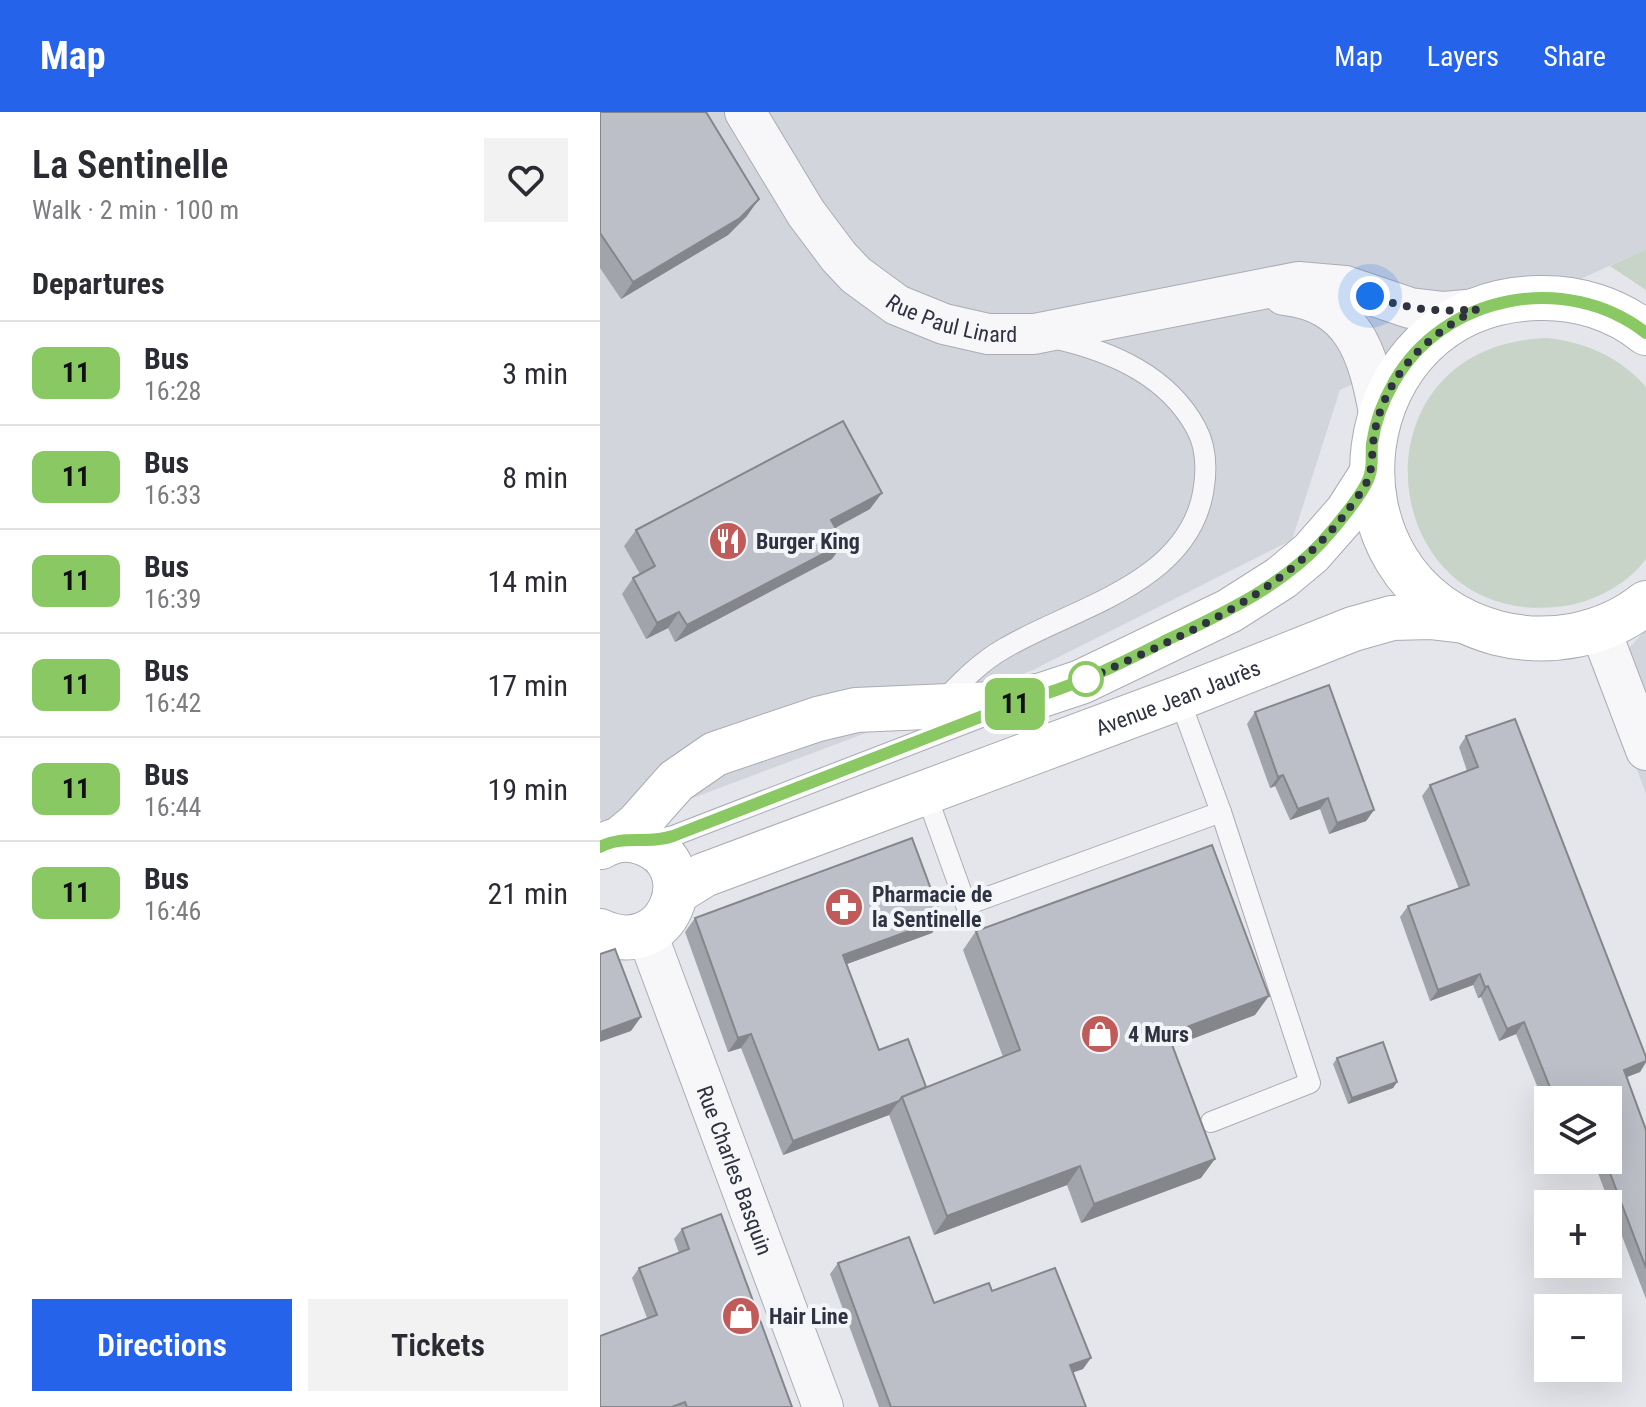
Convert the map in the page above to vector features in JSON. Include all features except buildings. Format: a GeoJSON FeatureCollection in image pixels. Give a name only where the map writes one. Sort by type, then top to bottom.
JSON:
{"type":"FeatureCollection","features":[{"type":"Feature","properties":{"kind":"main road"},"geometry":{"type":"LineString","coordinates":[[1646,333],[1607,310],[1571,300],[1514,299],[1477,309],[1445,327],[1417,351],[1395,380],[1379,413],[1372,444],[1370,476],[1377,515],[1392,552],[1416,585],[1446,611],[1464,621],[1502,634],[1541,639],[1600,629],[1646,603]]}},
{"type":"Feature","properties":{"kind":"main road"},"geometry":{"type":"LineString","coordinates":[[620,843],[676,781],[715,754],[839,713],[1024,700],[1081,682],[1229,611],[1296,566],[1322,542],[1347,512],[1370,476]]}},
{"type":"Feature","properties":{"kind":"main road","name":"Avenue Jean Jaurès"},"geometry":{"type":"LineString","coordinates":[[675,893],[704,875],[1371,624],[1410,617],[1464,621]]}},
{"type":"Feature","properties":{"kind":"main road"},"geometry":{"type":"LineString","coordinates":[[600,931],[624,939],[647,934],[667,917],[675,893],[674,877],[667,862],[656,850],[620,843]]}},
{"type":"Feature","properties":{"kind":"street","name":"Rue Paul Linard"},"geometry":{"type":"LineString","coordinates":[[745,112],[820,234],[856,275],[877,292],[920,317],[944,324],[988,334],[1034,334],[1287,284],[1318,282],[1345,286],[1410,308],[1444,312],[1477,309]]}},
{"type":"Feature","properties":{"kind":"street","name":"Rue Paul Linard"},"geometry":{"type":"LineString","coordinates":[[1252,293],[1287,295],[1313,301],[1345,323],[1366,356],[1379,413]]}},
{"type":"Feature","properties":{"kind":"street"},"geometry":{"type":"LineString","coordinates":[[1600,629],[1646,750]]}},
{"type":"Feature","properties":{"kind":"street","name":"Rue Charles Basquin"},"geometry":{"type":"LineString","coordinates":[[647,934],[823,1407]]}},
{"type":"Feature","properties":{"kind":"lane"},"geometry":{"type":"LineString","coordinates":[[940,705],[973,670],[1006,647],[1154,571],[1189,533],[1202,500],[1206,468],[1199,434],[1181,405],[1167,390],[1132,366],[1102,352],[1034,334]]}},
{"type":"Feature","properties":{"kind":"lane"},"geometry":{"type":"LineString","coordinates":[[1179,698],[1221,812],[1310,1083],[1211,1122]]}},
{"type":"Feature","properties":{"kind":"lane"},"geometry":{"type":"LineString","coordinates":[[620,843],[673,836],[1024,700]]}},
{"type":"Feature","properties":{"kind":"lane"},"geometry":{"type":"LineString","coordinates":[[925,791],[966,905],[1221,812]]}},
{"type":"Feature","properties":{"kind":"shaded area"},"geometry":{"type":"Polygon","coordinates":[[[600,112],[1646,112],[1646,249],[1340,390],[1292,540],[1031,671],[605,831],[600,817],[600,112]]]}},
{"type":"Feature","properties":{"kind":"shaded area"},"geometry":{"type":"Polygon","coordinates":[[[1646,630],[1646,794],[1602,676],[1646,630]]]}},
{"type":"Feature","properties":{"kind":"green space"},"geometry":{"type":"Polygon","coordinates":[[[1646,249],[1646,290],[1610,266],[1646,249]]]}},
{"type":"Feature","properties":{"kind":"green space"},"geometry":{"type":"Polygon","coordinates":[[[1548,338],[1602,353],[1625,367],[1646,387],[1646,559],[1638,569],[1606,592],[1582,602],[1557,607],[1495,601],[1449,573],[1420,531],[1408,481],[1414,430],[1439,385],[1483,352],[1548,338]]]}},
{"type":"Feature","properties":{"kind":"bus line","name":"11"},"geometry":{"type":"LineString","coordinates":[[600,847],[611,841],[642,842],[673,836],[1024,700],[1081,682],[1229,611],[1296,566],[1322,542],[1347,512],[1370,476],[1375,428],[1395,380],[1430,338],[1477,309],[1514,299],[1571,300],[1607,310],[1646,333]]}},
{"type":"Feature","properties":{"kind":"place","name":"Burger King"},"geometry":{"type":"Point","coordinates":[728,541]}},
{"type":"Feature","properties":{"kind":"place","name":"Pharmacie de la Sentinelle"},"geometry":{"type":"Point","coordinates":[844,907]}},
{"type":"Feature","properties":{"kind":"place","name":"4 Murs"},"geometry":{"type":"Point","coordinates":[1100,1034]}},
{"type":"Feature","properties":{"kind":"place","name":"Hair Line"},"geometry":{"type":"Point","coordinates":[741,1316]}},
{"type":"Feature","properties":{"kind":"route"},"geometry":{"type":"LineString","coordinates":[[1086,679],[1081,682],[1229,611],[1266,588],[1311,553],[1347,512],[1370,476],[1375,428],[1395,380],[1430,338],[1477,309],[1428,311],[1395,305],[1370,296]]}}]}
